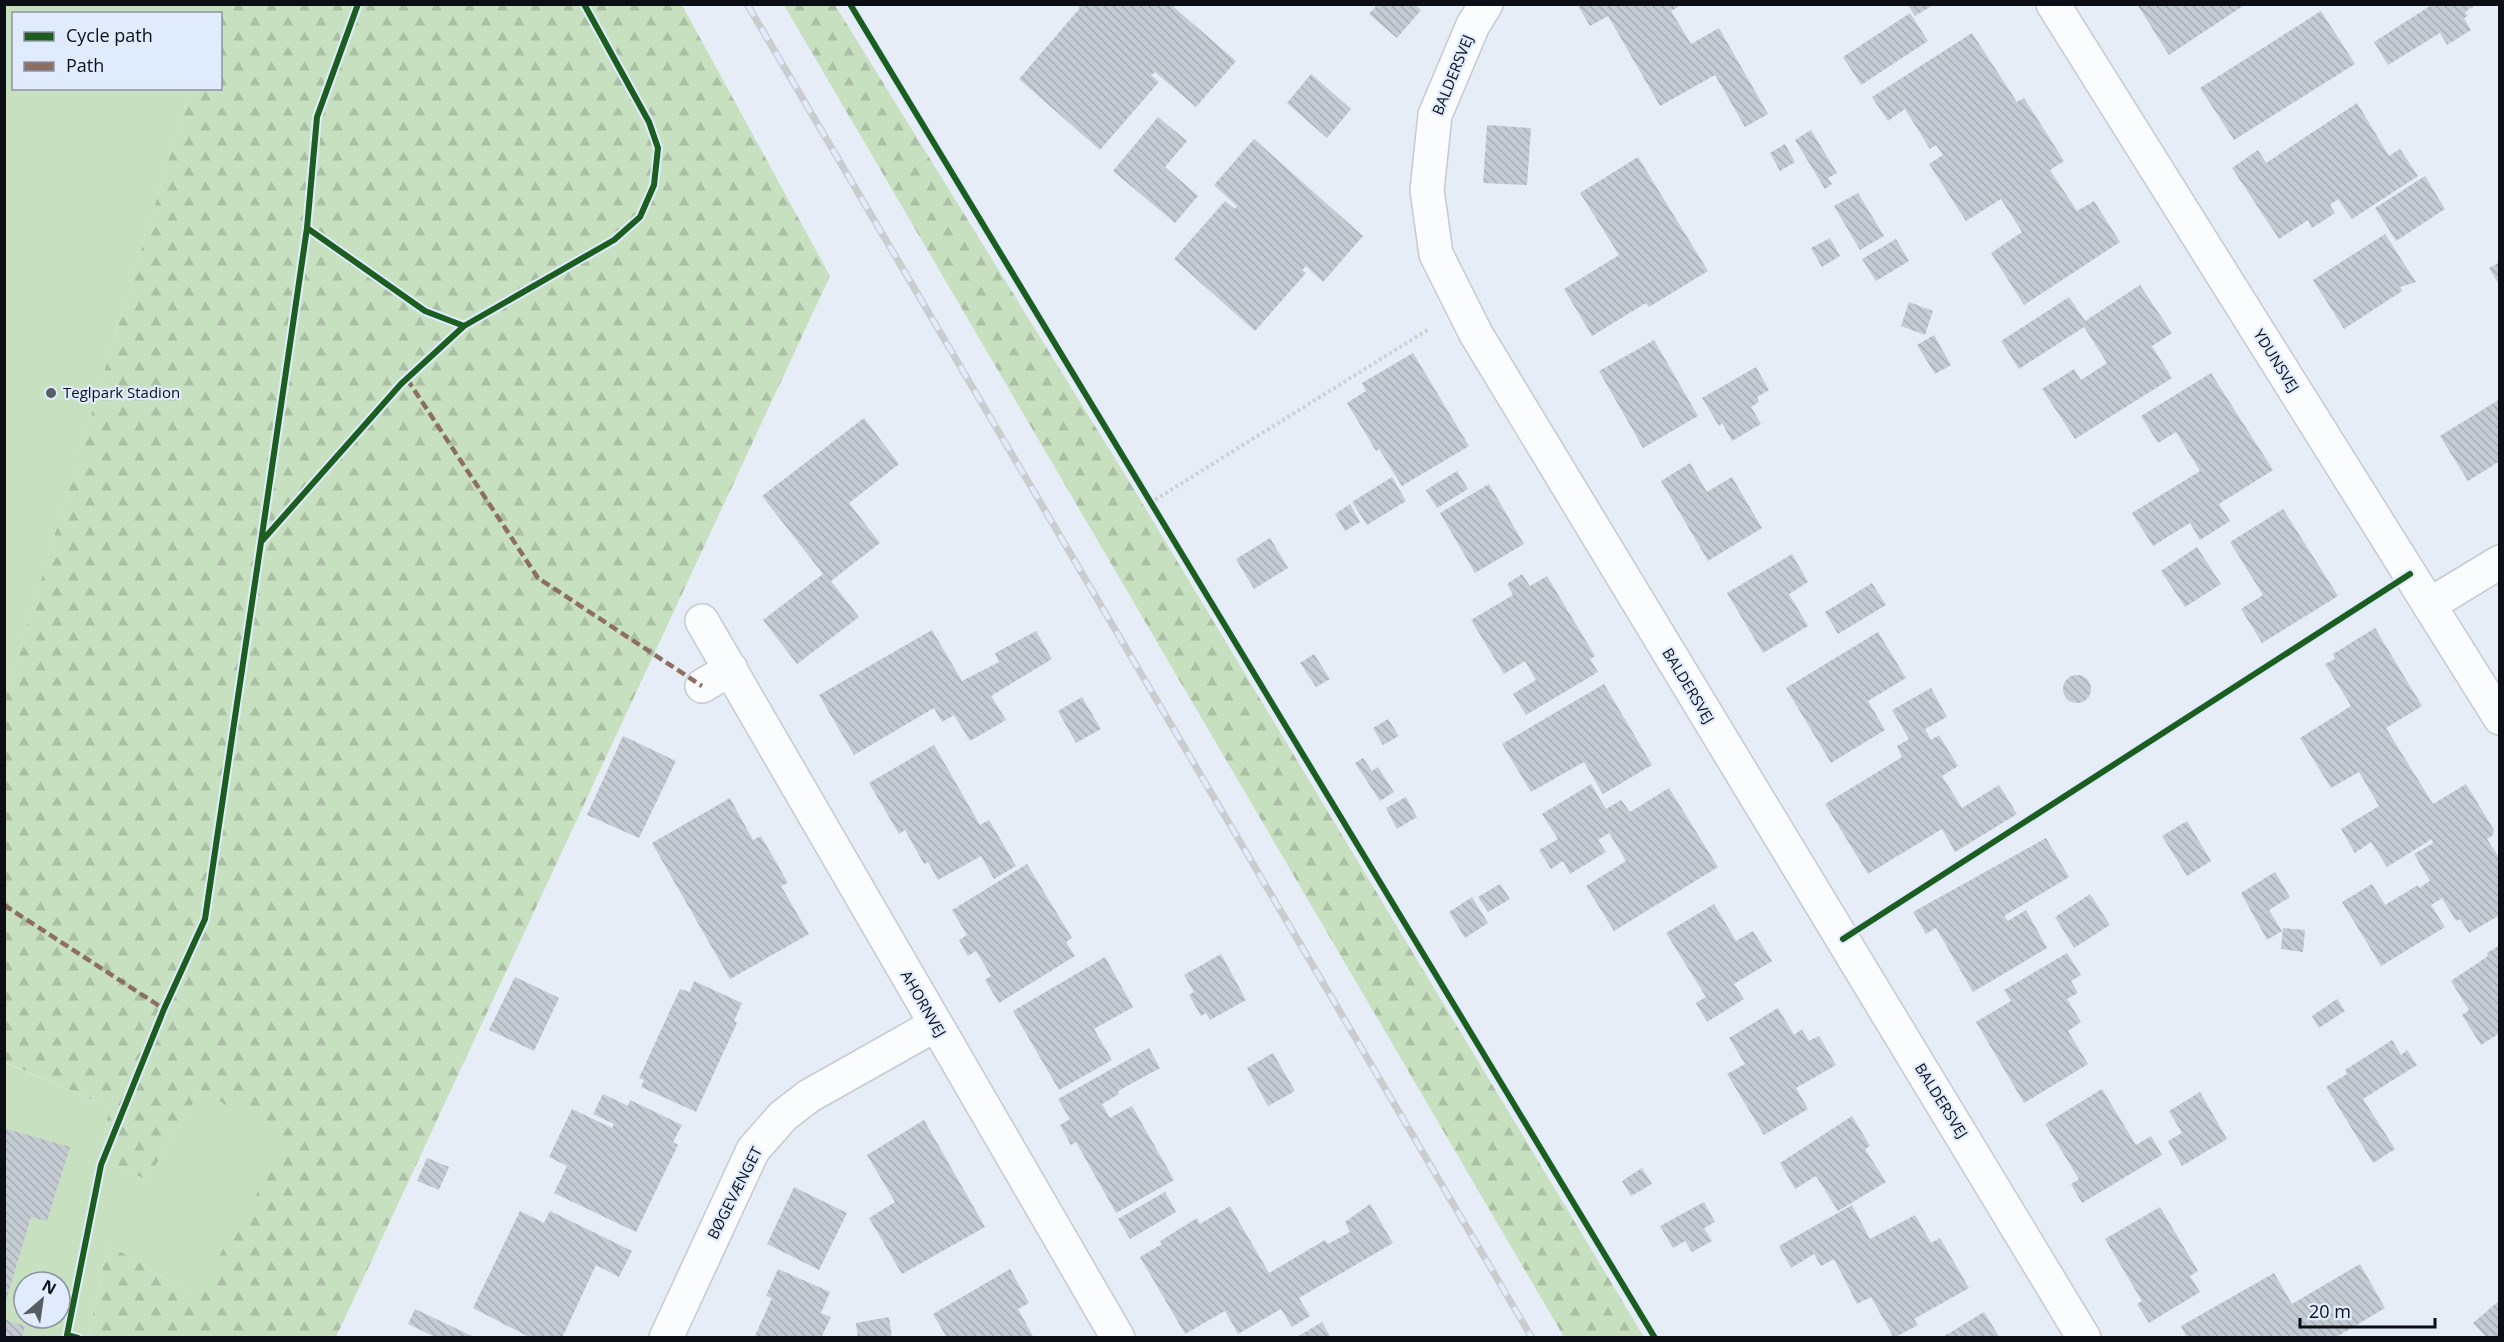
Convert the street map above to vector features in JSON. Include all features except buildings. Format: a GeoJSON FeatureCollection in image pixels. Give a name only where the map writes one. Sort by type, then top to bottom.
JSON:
{"type":"FeatureCollection","features":[{"type":"Feature","properties":{"kind":"street","name":"BALDERSVEJ"},"geometry":{"type":"LineString","coordinates":[[1486,4],[1473,25],[1435,115],[1427,190],[1436,254],[1476,334],[1687,686],[2084,1338]]}},
{"type":"Feature","properties":{"kind":"street","name":"YDUNSVEJ"},"geometry":{"type":"LineString","coordinates":[[2053,4],[2499,718]]}},
{"type":"Feature","properties":{"kind":"street"},"geometry":{"type":"LineString","coordinates":[[2429,605],[2499,562]]}},
{"type":"Feature","properties":{"kind":"street","name":"AHORNVEJ"},"geometry":{"type":"LineString","coordinates":[[702,621],[1118,1338]]}},
{"type":"Feature","properties":{"kind":"street"},"geometry":{"type":"LineString","coordinates":[[702,686],[731,669]]}},
{"type":"Feature","properties":{"kind":"street","name":"BØGEVÆNGET"},"geometry":{"type":"LineString","coordinates":[[666,1338],[753,1150],[783,1116],[809,1096],[935,1025]]}},
{"type":"Feature","properties":{"kind":"path"},"geometry":{"type":"LineString","coordinates":[[1150,503],[1463,308]]}},
{"type":"Feature","properties":{"kind":"path"},"geometry":{"type":"LineString","coordinates":[[1144,493],[1157,513]]}},
{"type":"Feature","properties":{"kind":"green space","name":"Teglpark Stadion"},"geometry":{"type":"Polygon","coordinates":[[[5,4],[215,5],[213,12],[12,12],[12,90],[190,90],[5,698],[5,4]]]}},
{"type":"Feature","properties":{"kind":"green space"},"geometry":{"type":"Polygon","coordinates":[[[215,5],[682,5],[830,276],[336,1337],[88,1337],[108,1244],[195,1296],[201,1090],[147,1180],[101,1159],[109,1107],[5,1062],[5,698],[190,90],[222,90],[222,12],[212,12],[215,5]]]}},
{"type":"Feature","properties":{"kind":"green space"},"geometry":{"type":"Polygon","coordinates":[[[784,5],[835,5],[1132,486],[1644,1337],[1564,1337],[784,5]]]}},
{"type":"Feature","properties":{"kind":"green space"},"geometry":{"type":"Polygon","coordinates":[[[4,1062],[109,1107],[101,1159],[147,1180],[201,1090],[288,1142],[195,1296],[108,1244],[88,1337],[5,1337],[4,1062]]]}},
{"type":"Feature","properties":{"kind":"railway"},"geometry":{"type":"LineString","coordinates":[[747,4],[1532,1338]]}},
{"type":"Feature","properties":{"kind":"marked path"},"geometry":{"type":"LineString","coordinates":[[407,379],[538,578],[702,686]]}},
{"type":"Feature","properties":{"kind":"marked path"},"geometry":{"type":"LineString","coordinates":[[4,905],[164,1009]]}},
{"type":"Feature","properties":{"kind":"cycle path"},"geometry":{"type":"LineString","coordinates":[[358,4],[317,117],[307,228],[425,311],[464,326]]}},
{"type":"Feature","properties":{"kind":"cycle path"},"geometry":{"type":"LineString","coordinates":[[78,1338],[67,1335],[101,1165],[164,1009],[205,919],[261,542],[401,384],[464,326],[614,240],[640,217],[654,185],[658,148],[649,122],[584,4]]}},
{"type":"Feature","properties":{"kind":"cycle path"},"geometry":{"type":"LineString","coordinates":[[850,4],[1655,1338]]}},
{"type":"Feature","properties":{"kind":"cycle path"},"geometry":{"type":"LineString","coordinates":[[261,542],[307,228]]}},
{"type":"Feature","properties":{"kind":"cycle path"},"geometry":{"type":"LineString","coordinates":[[1843,939],[2410,574]]}},
{"type":"Feature","properties":{"kind":"place","name":"Teglpark Stadion"},"geometry":{"type":"Point","coordinates":[51,393]}}]}
